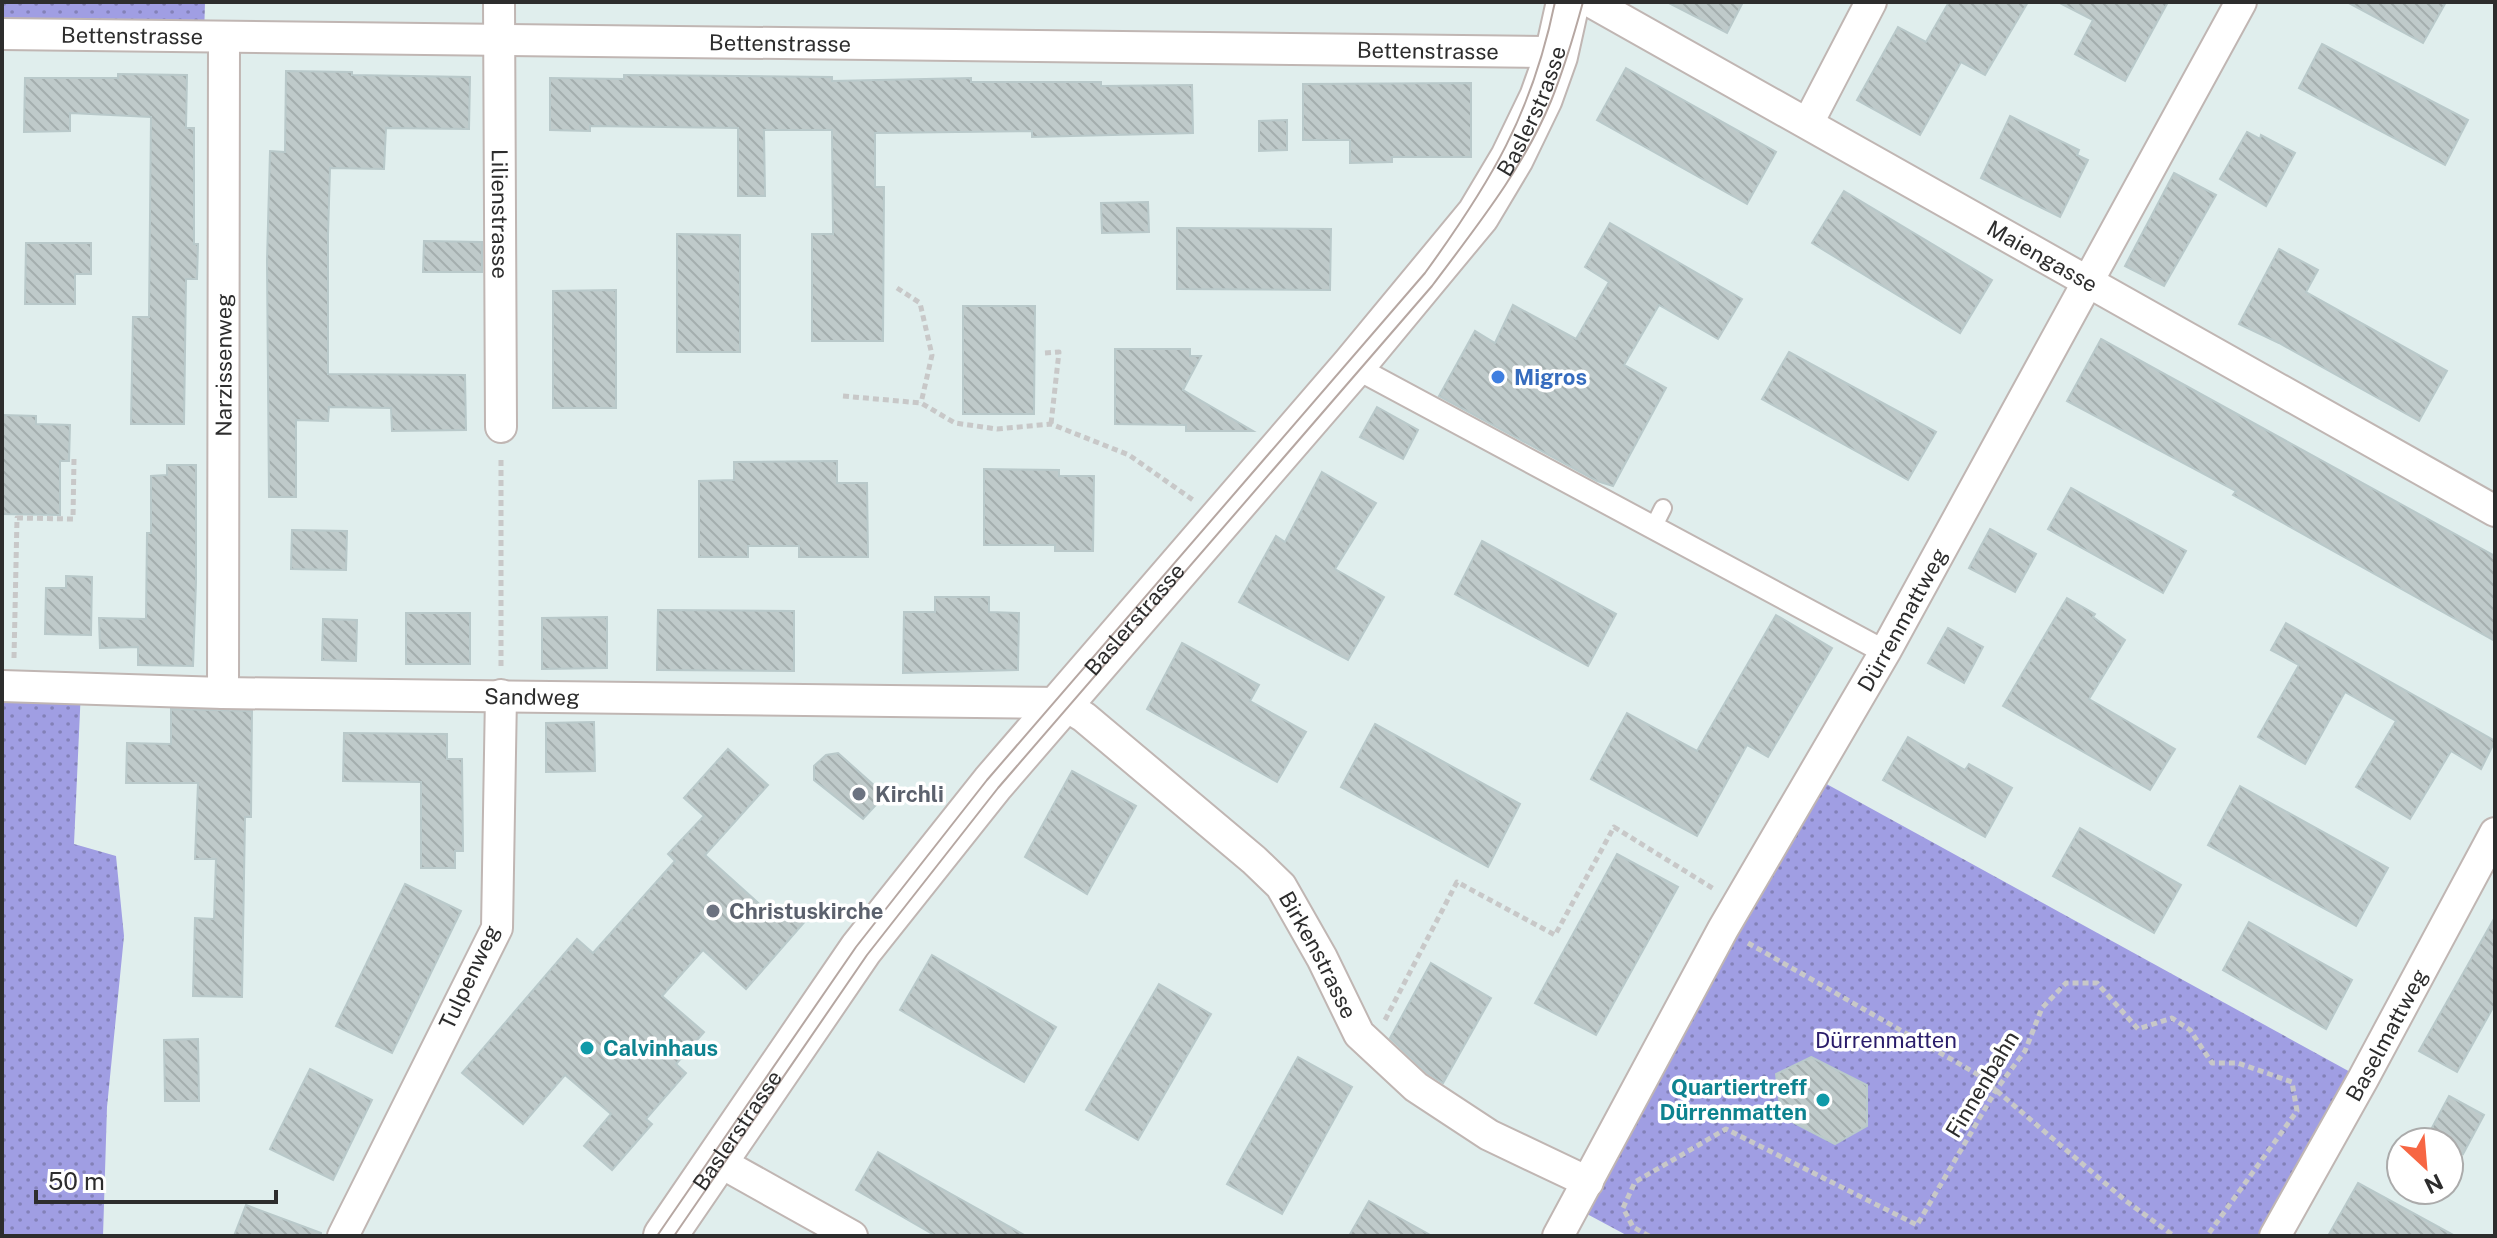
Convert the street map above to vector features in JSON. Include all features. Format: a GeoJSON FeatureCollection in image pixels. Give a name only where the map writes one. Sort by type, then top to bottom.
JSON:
{"type":"FeatureCollection","features":[{"type":"Feature","properties":{"kind":"main road","name":"Baslerstrasse"},"geometry":{"type":"LineString","coordinates":[[669,1233],[861,949],[993,783],[1353,366],[1478,215],[1512,158],[1541,98],[1556,56],[1568,2]]}},
{"type":"Feature","properties":{"kind":"street","name":"Lilienstrasse"},"geometry":{"type":"LineString","coordinates":[[499,2],[501,427]]}},
{"type":"Feature","properties":{"kind":"street","name":"Maiengasse"},"geometry":{"type":"LineString","coordinates":[[1591,2],[2495,511]]}},
{"type":"Feature","properties":{"kind":"street"},"geometry":{"type":"LineString","coordinates":[[1808,123],[1871,2]]}},
{"type":"Feature","properties":{"kind":"street","name":"Dürrenmattweg"},"geometry":{"type":"LineString","coordinates":[[1558,1236],[1731,917],[1885,652],[2241,2]]}},
{"type":"Feature","properties":{"kind":"street","name":"Bettenstrasse"},"geometry":{"type":"LineString","coordinates":[[2,34],[224,39],[1544,52],[1556,56]]}},
{"type":"Feature","properties":{"kind":"street","name":"Narzissenweg"},"geometry":{"type":"LineString","coordinates":[[223,693],[224,39]]}},
{"type":"Feature","properties":{"kind":"street"},"geometry":{"type":"LineString","coordinates":[[1353,366],[1658,518],[1885,652]]}},
{"type":"Feature","properties":{"kind":"street","name":"Sandweg"},"geometry":{"type":"LineString","coordinates":[[8,686],[223,693],[1061,703]]}},
{"type":"Feature","properties":{"kind":"street","name":"Tulpenweg"},"geometry":{"type":"LineString","coordinates":[[343,1236],[497,928],[501,695]]}},
{"type":"Feature","properties":{"kind":"street","name":"Birkenstrasse"},"geometry":{"type":"LineString","coordinates":[[1061,703],[1084,717],[1281,886],[1322,958],[1359,1034],[1416,1087],[1489,1135],[1588,1182]]}},
{"type":"Feature","properties":{"kind":"street","name":"Baselmattweg"},"geometry":{"type":"LineString","coordinates":[[2275,1236],[2488,864],[2495,833]]}},
{"type":"Feature","properties":{"kind":"street"},"geometry":{"type":"LineString","coordinates":[[716,1160],[852,1236]]}},
{"type":"Feature","properties":{"kind":"path"},"geometry":{"type":"LineString","coordinates":[[897,288],[920,303],[932,355],[921,403]]}},
{"type":"Feature","properties":{"kind":"path"},"geometry":{"type":"LineString","coordinates":[[1045,353],[1059,352],[1051,424]]}},
{"type":"Feature","properties":{"kind":"path"},"geometry":{"type":"LineString","coordinates":[[843,396],[921,403],[955,423],[997,429],[1051,424],[1129,455],[1221,519]]}},
{"type":"Feature","properties":{"kind":"path"},"geometry":{"type":"LineString","coordinates":[[501,427],[501,695]]}},
{"type":"Feature","properties":{"kind":"path"},"geometry":{"type":"LineString","coordinates":[[8,686],[17,518],[73,519],[74,458]]}},
{"type":"Feature","properties":{"kind":"path"},"geometry":{"type":"LineString","coordinates":[[1371,1045],[1457,882],[1555,935],[1614,827],[1731,917],[1977,1074],[2126,1201],[2174,1236]]}},
{"type":"Feature","properties":{"kind":"path","name":"Finnenbahn"},"geometry":{"type":"LineString","coordinates":[[1649,1236],[1633,1227],[1623,1208],[1635,1182],[1726,1129],[1917,1225],[1996,1090],[2025,1051],[2042,1008],[2066,983],[2097,983],[2138,1029],[2172,1018],[2190,1030],[2212,1063],[2238,1063],[2292,1082],[2297,1111],[2207,1236]]}},
{"type":"Feature","properties":{"kind":"green space"},"geometry":{"type":"Polygon","coordinates":[[[2,2],[205,2],[204,38],[2,34],[2,2]]]}},
{"type":"Feature","properties":{"kind":"green space"},"geometry":{"type":"Polygon","coordinates":[[[2,686],[81,689],[74,844],[116,856],[124,936],[107,1107],[103,1236],[2,1236],[2,686]]]}},
{"type":"Feature","properties":{"kind":"green space","name":"Dürrenmatten"},"geometry":{"type":"Polygon","coordinates":[[[1812,776],[2363,1079],[2275,1236],[1628,1236],[1574,1207],[1812,776]]]}},
{"type":"Feature","properties":{"kind":"building"},"geometry":{"type":"Polygon","coordinates":[[[1667,2],[1743,2],[1727,33],[1667,2]]]}},
{"type":"Feature","properties":{"kind":"building"},"geometry":{"type":"Polygon","coordinates":[[[1949,2],[2028,2],[1985,75],[1961,62],[1920,135],[1857,100],[1898,27],[1926,42],[1949,2]]]}},
{"type":"Feature","properties":{"kind":"building"},"geometry":{"type":"Polygon","coordinates":[[[2058,2],[2168,2],[2125,81],[2075,54],[2093,20],[2058,2]]]}},
{"type":"Feature","properties":{"kind":"building"},"geometry":{"type":"Polygon","coordinates":[[[2347,2],[2446,2],[2423,43],[2347,2]]]}},
{"type":"Feature","properties":{"kind":"building"},"geometry":{"type":"Polygon","coordinates":[[[2322,44],[2468,120],[2445,165],[2299,88],[2322,44]]]}},
{"type":"Feature","properties":{"kind":"building"},"geometry":{"type":"Polygon","coordinates":[[[1626,68],[1776,152],[1747,204],[1597,120],[1626,68]]]}},
{"type":"Feature","properties":{"kind":"building"},"geometry":{"type":"Polygon","coordinates":[[[286,71],[470,77],[469,129],[386,128],[384,169],[330,168],[328,235],[328,374],[465,375],[466,430],[392,431],[391,408],[329,407],[328,421],[296,420],[296,497],[269,497],[267,261],[270,151],[285,152],[286,71]]]}},
{"type":"Feature","properties":{"kind":"building"},"geometry":{"type":"Polygon","coordinates":[[[118,74],[187,75],[186,128],[194,128],[194,244],[198,244],[197,279],[186,279],[184,424],[131,424],[133,317],[149,317],[151,117],[70,113],[70,131],[24,132],[25,78],[118,78],[118,74]]]}},
{"type":"Feature","properties":{"kind":"building"},"geometry":{"type":"Polygon","coordinates":[[[624,75],[832,77],[832,81],[971,78],[971,82],[1192,85],[1193,133],[1032,137],[1032,131],[875,133],[875,187],[884,187],[883,341],[812,341],[812,234],[833,234],[832,130],[764,130],[765,196],[738,196],[738,128],[590,126],[590,131],[550,130],[550,78],[624,79],[624,75]]]}},
{"type":"Feature","properties":{"kind":"building"},"geometry":{"type":"Polygon","coordinates":[[[1471,83],[1471,157],[1392,157],[1392,162],[1350,163],[1350,140],[1303,140],[1303,84],[1471,83]]]}},
{"type":"Feature","properties":{"kind":"building"},"geometry":{"type":"Polygon","coordinates":[[[2010,116],[2079,150],[2077,155],[2088,160],[2060,217],[1981,178],[2010,116]]]}},
{"type":"Feature","properties":{"kind":"building"},"geometry":{"type":"Polygon","coordinates":[[[1287,120],[1287,150],[1259,151],[1259,121],[1287,120]]]}},
{"type":"Feature","properties":{"kind":"building"},"geometry":{"type":"Polygon","coordinates":[[[2247,132],[2260,139],[2261,135],[2295,153],[2266,206],[2220,179],[2247,132]]]}},
{"type":"Feature","properties":{"kind":"building"},"geometry":{"type":"Polygon","coordinates":[[[2174,173],[2216,195],[2164,286],[2125,266],[2174,173]]]}},
{"type":"Feature","properties":{"kind":"building"},"geometry":{"type":"Polygon","coordinates":[[[1844,191],[1992,280],[1960,333],[1812,243],[1844,191]]]}},
{"type":"Feature","properties":{"kind":"building"},"geometry":{"type":"Polygon","coordinates":[[[1148,202],[1149,232],[1102,233],[1101,203],[1148,202]]]}},
{"type":"Feature","properties":{"kind":"building"},"geometry":{"type":"Polygon","coordinates":[[[1610,223],[1742,299],[1718,339],[1659,305],[1624,365],[1666,388],[1613,486],[1597,481],[1439,396],[1475,331],[1495,343],[1513,305],[1576,339],[1609,282],[1585,267],[1610,223]]]}},
{"type":"Feature","properties":{"kind":"building"},"geometry":{"type":"Polygon","coordinates":[[[1177,228],[1331,229],[1330,290],[1177,289],[1177,228]]]}},
{"type":"Feature","properties":{"kind":"building"},"geometry":{"type":"Polygon","coordinates":[[[677,234],[740,235],[740,352],[677,352],[677,234]]]}},
{"type":"Feature","properties":{"kind":"building"},"geometry":{"type":"Polygon","coordinates":[[[424,241],[482,242],[482,272],[423,272],[424,241]]]}},
{"type":"Feature","properties":{"kind":"building"},"geometry":{"type":"Polygon","coordinates":[[[26,243],[91,243],[91,274],[75,274],[75,304],[25,304],[26,243]]]}},
{"type":"Feature","properties":{"kind":"building"},"geometry":{"type":"Polygon","coordinates":[[[2279,249],[2318,270],[2306,292],[2447,371],[2419,421],[2239,324],[2279,249]]]}},
{"type":"Feature","properties":{"kind":"building"},"geometry":{"type":"Polygon","coordinates":[[[616,290],[616,408],[553,408],[553,291],[616,290]]]}},
{"type":"Feature","properties":{"kind":"building"},"geometry":{"type":"Polygon","coordinates":[[[963,306],[1035,306],[1034,414],[963,414],[963,306]]]}},
{"type":"Feature","properties":{"kind":"building"},"geometry":{"type":"Polygon","coordinates":[[[2101,339],[2495,556],[2495,641],[2233,495],[2236,491],[2067,401],[2101,339]]]}},
{"type":"Feature","properties":{"kind":"building"},"geometry":{"type":"Polygon","coordinates":[[[1115,349],[1190,349],[1190,356],[1201,356],[1183,390],[1253,431],[1186,431],[1186,425],[1115,424],[1115,349]]]}},
{"type":"Feature","properties":{"kind":"building"},"geometry":{"type":"Polygon","coordinates":[[[1789,352],[1936,432],[1908,480],[1762,399],[1789,352]]]}},
{"type":"Feature","properties":{"kind":"building"},"geometry":{"type":"Polygon","coordinates":[[[1377,407],[1418,430],[1403,459],[1360,437],[1377,407]]]}},
{"type":"Feature","properties":{"kind":"building"},"geometry":{"type":"Polygon","coordinates":[[[2,415],[36,416],[36,424],[70,425],[69,461],[60,461],[60,515],[2,514],[2,415]]]}},
{"type":"Feature","properties":{"kind":"building"},"geometry":{"type":"Polygon","coordinates":[[[837,461],[837,483],[867,483],[868,557],[799,557],[799,546],[748,546],[748,557],[699,557],[699,481],[734,480],[734,462],[837,461]]]}},
{"type":"Feature","properties":{"kind":"building"},"geometry":{"type":"Polygon","coordinates":[[[167,465],[196,465],[193,666],[138,665],[138,647],[100,648],[99,618],[146,619],[151,476],[167,475],[167,465]]]}},
{"type":"Feature","properties":{"kind":"building"},"geometry":{"type":"Polygon","coordinates":[[[984,469],[1059,470],[1059,476],[1094,476],[1093,551],[1055,551],[1055,545],[984,545],[984,469]]]}},
{"type":"Feature","properties":{"kind":"building"},"geometry":{"type":"Polygon","coordinates":[[[1322,472],[1376,503],[1335,569],[1384,597],[1348,660],[1239,602],[1276,536],[1285,542],[1322,472]]]}},
{"type":"Feature","properties":{"kind":"building"},"geometry":{"type":"Polygon","coordinates":[[[2071,488],[2186,551],[2163,593],[2048,529],[2071,488]]]}},
{"type":"Feature","properties":{"kind":"building"},"geometry":{"type":"Polygon","coordinates":[[[1990,529],[2036,554],[2015,592],[1969,568],[1990,529]]]}},
{"type":"Feature","properties":{"kind":"building"},"geometry":{"type":"Polygon","coordinates":[[[292,530],[347,531],[346,570],[291,569],[292,530]]]}},
{"type":"Feature","properties":{"kind":"building"},"geometry":{"type":"Polygon","coordinates":[[[1482,541],[1616,614],[1588,666],[1455,594],[1482,541]]]}},
{"type":"Feature","properties":{"kind":"building"},"geometry":{"type":"Polygon","coordinates":[[[66,576],[92,577],[91,635],[45,634],[46,588],[66,588],[66,576]]]}},
{"type":"Feature","properties":{"kind":"building"},"geometry":{"type":"Polygon","coordinates":[[[935,597],[989,597],[989,612],[1019,613],[1018,670],[903,673],[904,612],[935,612],[935,597]]]}},
{"type":"Feature","properties":{"kind":"building"},"geometry":{"type":"Polygon","coordinates":[[[2067,598],[2095,614],[2093,617],[2125,640],[2089,699],[2175,749],[2150,790],[2003,706],[2067,598]]]}},
{"type":"Feature","properties":{"kind":"building"},"geometry":{"type":"Polygon","coordinates":[[[658,610],[794,611],[794,671],[657,670],[658,610]]]}},
{"type":"Feature","properties":{"kind":"building"},"geometry":{"type":"Polygon","coordinates":[[[406,613],[470,613],[470,664],[406,664],[406,613]]]}},
{"type":"Feature","properties":{"kind":"building"},"geometry":{"type":"Polygon","coordinates":[[[1776,615],[1832,648],[1768,757],[1747,745],[1697,836],[1591,779],[1627,713],[1697,751],[1776,615]]]}},
{"type":"Feature","properties":{"kind":"building"},"geometry":{"type":"Polygon","coordinates":[[[607,617],[607,668],[542,669],[542,618],[607,617]]]}},
{"type":"Feature","properties":{"kind":"building"},"geometry":{"type":"Polygon","coordinates":[[[323,619],[357,620],[356,661],[322,660],[323,619]]]}},
{"type":"Feature","properties":{"kind":"building"},"geometry":{"type":"Polygon","coordinates":[[[2286,623],[2495,741],[2481,769],[2451,751],[2410,819],[2356,787],[2396,721],[2345,692],[2305,764],[2258,737],[2299,665],[2271,650],[2286,623]]]}},
{"type":"Feature","properties":{"kind":"building"},"geometry":{"type":"Polygon","coordinates":[[[1948,628],[1983,647],[1964,683],[1928,663],[1948,628]]]}},
{"type":"Feature","properties":{"kind":"building"},"geometry":{"type":"Polygon","coordinates":[[[1182,643],[1259,685],[1250,701],[1306,732],[1277,782],[1147,709],[1182,643]]]}},
{"type":"Feature","properties":{"kind":"building"},"geometry":{"type":"Polygon","coordinates":[[[171,709],[252,711],[251,817],[245,817],[242,997],[193,996],[195,918],[214,919],[216,859],[195,859],[198,783],[126,783],[127,743],[171,744],[171,709]]]}},
{"type":"Feature","properties":{"kind":"building"},"geometry":{"type":"Polygon","coordinates":[[[594,722],[595,771],[546,772],[546,723],[594,722]]]}},
{"type":"Feature","properties":{"kind":"building"},"geometry":{"type":"Polygon","coordinates":[[[1375,724],[1520,804],[1488,867],[1341,787],[1375,724]]]}},
{"type":"Feature","properties":{"kind":"building"},"geometry":{"type":"Polygon","coordinates":[[[344,733],[447,734],[447,759],[462,759],[463,851],[455,851],[455,868],[421,868],[421,782],[343,781],[344,733]]]}},
{"type":"Feature","properties":{"kind":"building"},"geometry":{"type":"Polygon","coordinates":[[[1908,737],[1965,770],[1969,764],[2012,788],[1985,837],[1883,780],[1908,737]]]}},
{"type":"Feature","properties":{"kind":"building","name":"Calvinhaus"},"geometry":{"type":"Polygon","coordinates":[[[728,749],[768,785],[705,855],[775,918],[787,903],[808,918],[746,989],[703,950],[662,996],[704,1032],[676,1064],[686,1073],[646,1119],[652,1124],[612,1170],[584,1146],[611,1114],[565,1075],[523,1124],[462,1073],[577,939],[593,953],[675,861],[668,854],[704,816],[684,798],[728,749]]]}},
{"type":"Feature","properties":{"kind":"building","name":"Kirchli"},"geometry":{"type":"Polygon","coordinates":[[[838,753],[885,795],[863,819],[814,780],[814,766],[826,755],[838,753]]]}},
{"type":"Feature","properties":{"kind":"building"},"geometry":{"type":"Polygon","coordinates":[[[1072,771],[1136,806],[1087,894],[1025,857],[1072,771]]]}},
{"type":"Feature","properties":{"kind":"building"},"geometry":{"type":"Polygon","coordinates":[[[2240,786],[2388,868],[2356,926],[2208,845],[2240,786]]]}},
{"type":"Feature","properties":{"kind":"building"},"geometry":{"type":"Polygon","coordinates":[[[2080,828],[2181,885],[2154,933],[2053,876],[2080,828]]]}},
{"type":"Feature","properties":{"kind":"building"},"geometry":{"type":"Polygon","coordinates":[[[1617,854],[1678,887],[1596,1035],[1535,1003],[1617,854]]]}},
{"type":"Feature","properties":{"kind":"building"},"geometry":{"type":"Polygon","coordinates":[[[405,884],[461,911],[392,1053],[336,1026],[405,884]]]}},
{"type":"Feature","properties":{"kind":"building"},"geometry":{"type":"Polygon","coordinates":[[[2495,917],[2495,1004],[2457,1072],[2419,1051],[2495,917]]]}},
{"type":"Feature","properties":{"kind":"building"},"geometry":{"type":"Polygon","coordinates":[[[2249,922],[2352,980],[2326,1029],[2223,970],[2249,922]]]}},
{"type":"Feature","properties":{"kind":"building"},"geometry":{"type":"Polygon","coordinates":[[[932,955],[1056,1027],[1024,1082],[900,1010],[932,955]]]}},
{"type":"Feature","properties":{"kind":"building"},"geometry":{"type":"Polygon","coordinates":[[[1431,963],[1491,998],[1443,1083],[1427,1073],[1390,1038],[1431,963]]]}},
{"type":"Feature","properties":{"kind":"building"},"geometry":{"type":"Polygon","coordinates":[[[1159,984],[1211,1014],[1138,1140],[1086,1110],[1159,984]]]}},
{"type":"Feature","properties":{"kind":"building"},"geometry":{"type":"Polygon","coordinates":[[[198,1039],[199,1101],[165,1101],[164,1040],[198,1039]]]}},
{"type":"Feature","properties":{"kind":"building"},"geometry":{"type":"Polygon","coordinates":[[[1298,1057],[1352,1087],[1282,1214],[1227,1184],[1298,1057]]]}},
{"type":"Feature","properties":{"kind":"building","name":"Quartiertreff Dürrenmatten"},"geometry":{"type":"Polygon","coordinates":[[[1811,1057],[1867,1085],[1867,1126],[1835,1144],[1781,1116],[1776,1074],[1811,1057]]]}},
{"type":"Feature","properties":{"kind":"building"},"geometry":{"type":"Polygon","coordinates":[[[310,1069],[372,1100],[333,1180],[270,1149],[310,1069]]]}},
{"type":"Feature","properties":{"kind":"building"},"geometry":{"type":"Polygon","coordinates":[[[2449,1096],[2484,1115],[2465,1150],[2465,1126],[2433,1126],[2449,1096]]]}},
{"type":"Feature","properties":{"kind":"building"},"geometry":{"type":"Polygon","coordinates":[[[878,1152],[1026,1236],[936,1236],[856,1190],[878,1152]]]}},
{"type":"Feature","properties":{"kind":"building"},"geometry":{"type":"Polygon","coordinates":[[[2358,1183],[2385,1198],[2385,1206],[2400,1206],[2455,1236],[2328,1236],[2358,1183]]]}},
{"type":"Feature","properties":{"kind":"building"},"geometry":{"type":"Polygon","coordinates":[[[1369,1201],[1432,1236],[1349,1236],[1369,1201]]]}},
{"type":"Feature","properties":{"kind":"building"},"geometry":{"type":"Polygon","coordinates":[[[246,1205],[321,1233],[321,1236],[234,1236],[246,1205]]]}},
{"type":"Feature","properties":{"kind":"tram line"},"geometry":{"type":"LineString","coordinates":[[657,1236],[856,947],[987,780],[1425,273],[1470,208],[1506,145],[1534,79],[1555,2]]}},
{"type":"Feature","properties":{"kind":"tram line"},"geometry":{"type":"LineString","coordinates":[[674,1236],[867,955],[998,788],[1432,286],[1465,242],[1513,174],[1540,126],[1560,77],[1583,2]]}},
{"type":"Feature","properties":{"kind":"place","name":"Migros"},"geometry":{"type":"Point","coordinates":[1498,377]}},
{"type":"Feature","properties":{"kind":"place","name":"Kirchli"},"geometry":{"type":"Point","coordinates":[859,794]}},
{"type":"Feature","properties":{"kind":"place","name":"Christuskirche"},"geometry":{"type":"Point","coordinates":[713,911]}},
{"type":"Feature","properties":{"kind":"place","name":"Calvinhaus"},"geometry":{"type":"Point","coordinates":[587,1048]}},
{"type":"Feature","properties":{"kind":"place","name":"Quartiertreff Dürrenmatten"},"geometry":{"type":"Point","coordinates":[1823,1100]}}]}
